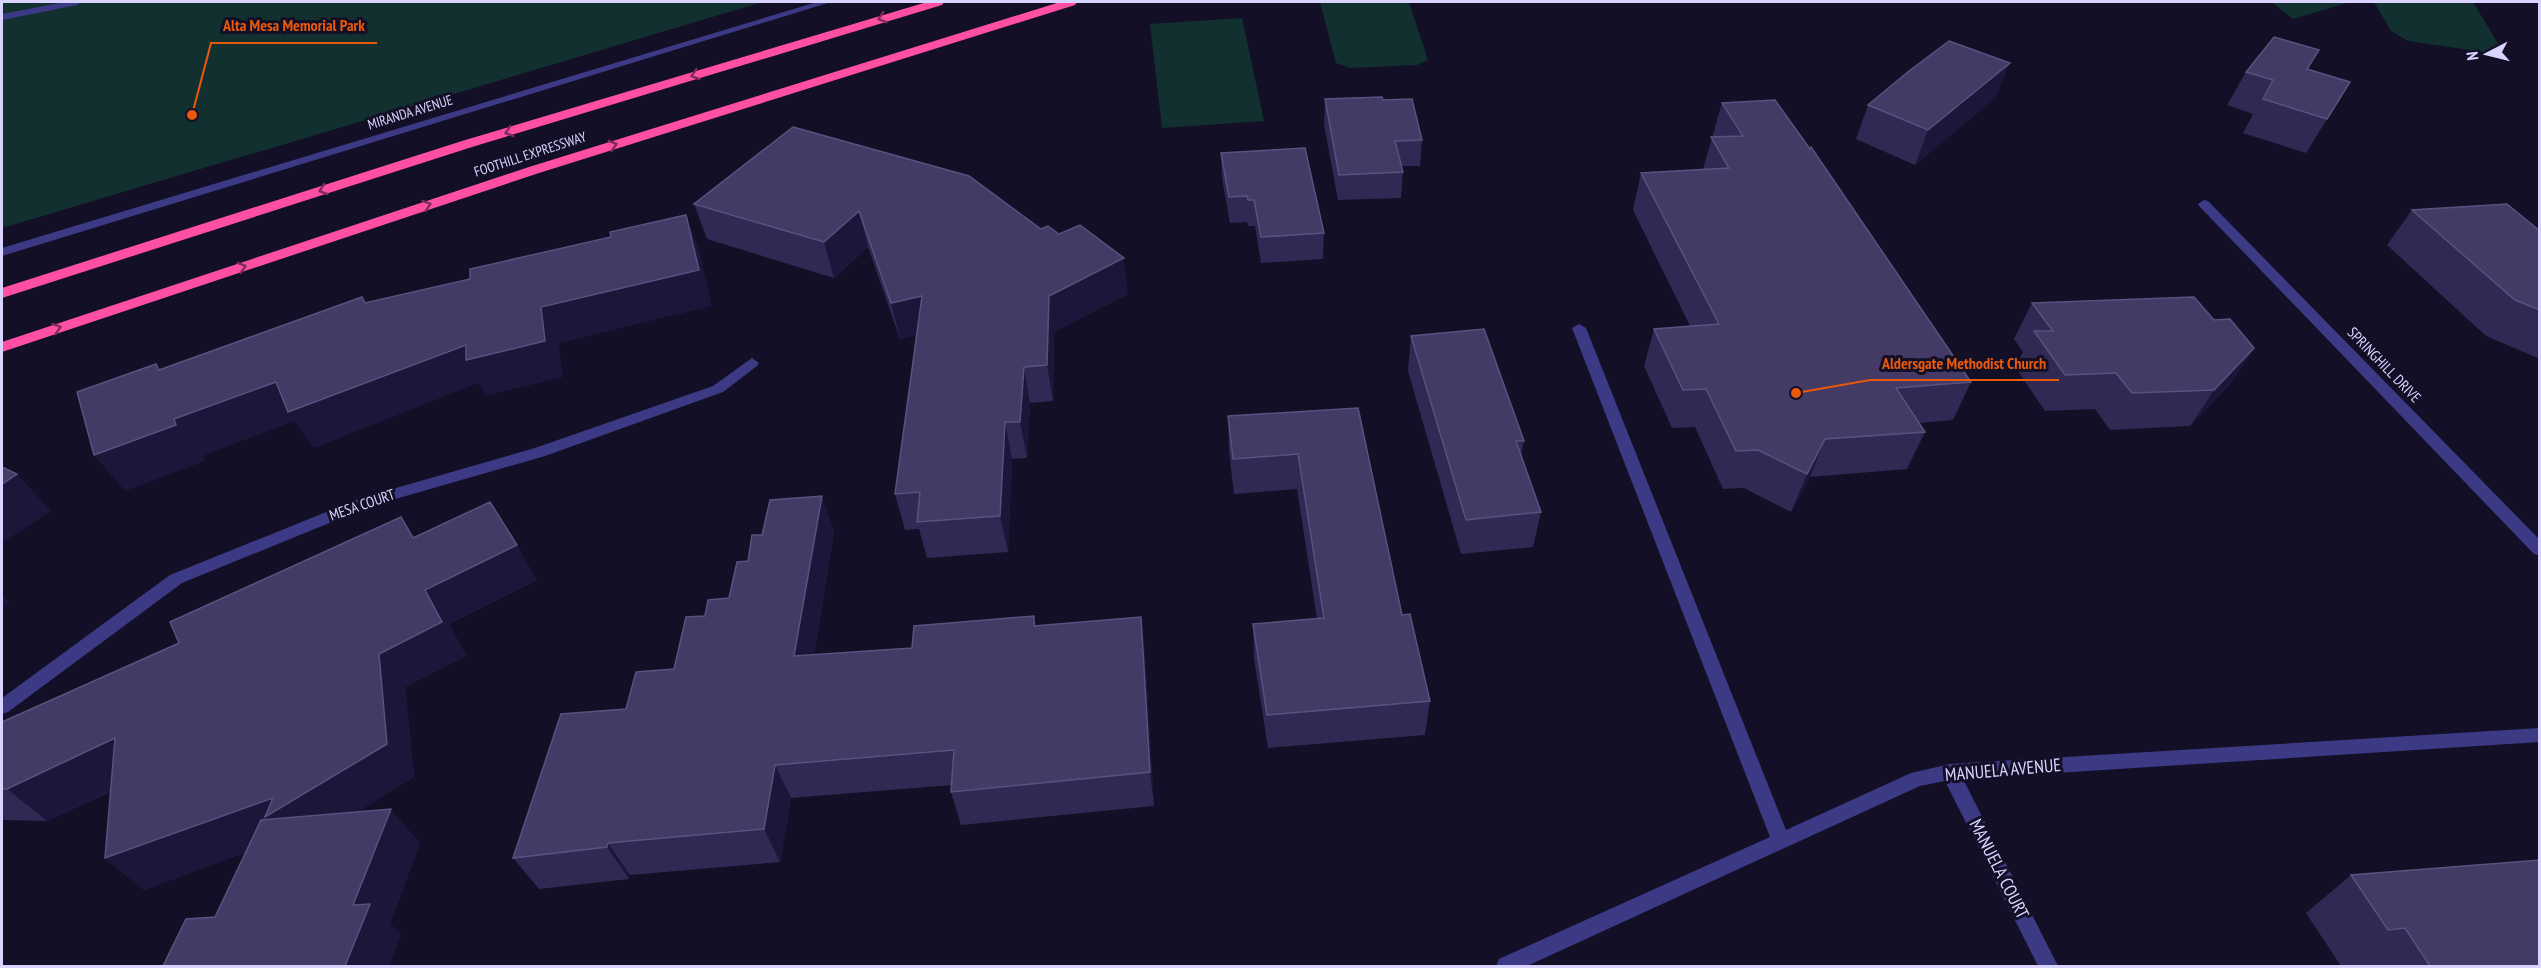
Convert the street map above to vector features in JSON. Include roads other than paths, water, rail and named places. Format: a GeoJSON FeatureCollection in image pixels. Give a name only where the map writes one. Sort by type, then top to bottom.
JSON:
{"type":"FeatureCollection","features":[{"type":"Feature","properties":{"kind":"highway","name":"FOOTHILL EXPRESSWAY"},"geometry":{"type":"LineString","coordinates":[[2,293],[467,144],[938,2]]}},
{"type":"Feature","properties":{"kind":"highway","name":"FOOTHILL EXPRESSWAY"},"geometry":{"type":"LineString","coordinates":[[2,347],[534,170],[1071,2]]}},
{"type":"Feature","properties":{"kind":"street"},"geometry":{"type":"LineString","coordinates":[[2,17],[77,2]]}},
{"type":"Feature","properties":{"kind":"street","name":"MIRANDA AVENUE"},"geometry":{"type":"LineString","coordinates":[[2,252],[826,2]]}},
{"type":"Feature","properties":{"kind":"street","name":"SPRINGHILL DRIVE"},"geometry":{"type":"LineString","coordinates":[[2204,204],[2540,550]]}},
{"type":"Feature","properties":{"kind":"street"},"geometry":{"type":"LineString","coordinates":[[1579,328],[1781,841]]}},
{"type":"Feature","properties":{"kind":"street","name":"MESA COURT"},"geometry":{"type":"LineString","coordinates":[[2,707],[176,579],[366,502],[540,452],[718,389],[752,363]]}},
{"type":"Feature","properties":{"kind":"street","name":"MANUELA AVENUE"},"geometry":{"type":"LineString","coordinates":[[1506,966],[1917,779],[1950,772],[2540,735]]}},
{"type":"Feature","properties":{"kind":"street","name":"MANUELA COURT"},"geometry":{"type":"LineString","coordinates":[[1950,772],[2048,966]]}},
{"type":"Feature","properties":{"kind":"place","name":"Alta Mesa Memorial Park"},"geometry":{"type":"Point","coordinates":[192,115]}},
{"type":"Feature","properties":{"kind":"place","name":"Aldersgate Methodist Church"},"geometry":{"type":"Point","coordinates":[1796,393]}}]}
